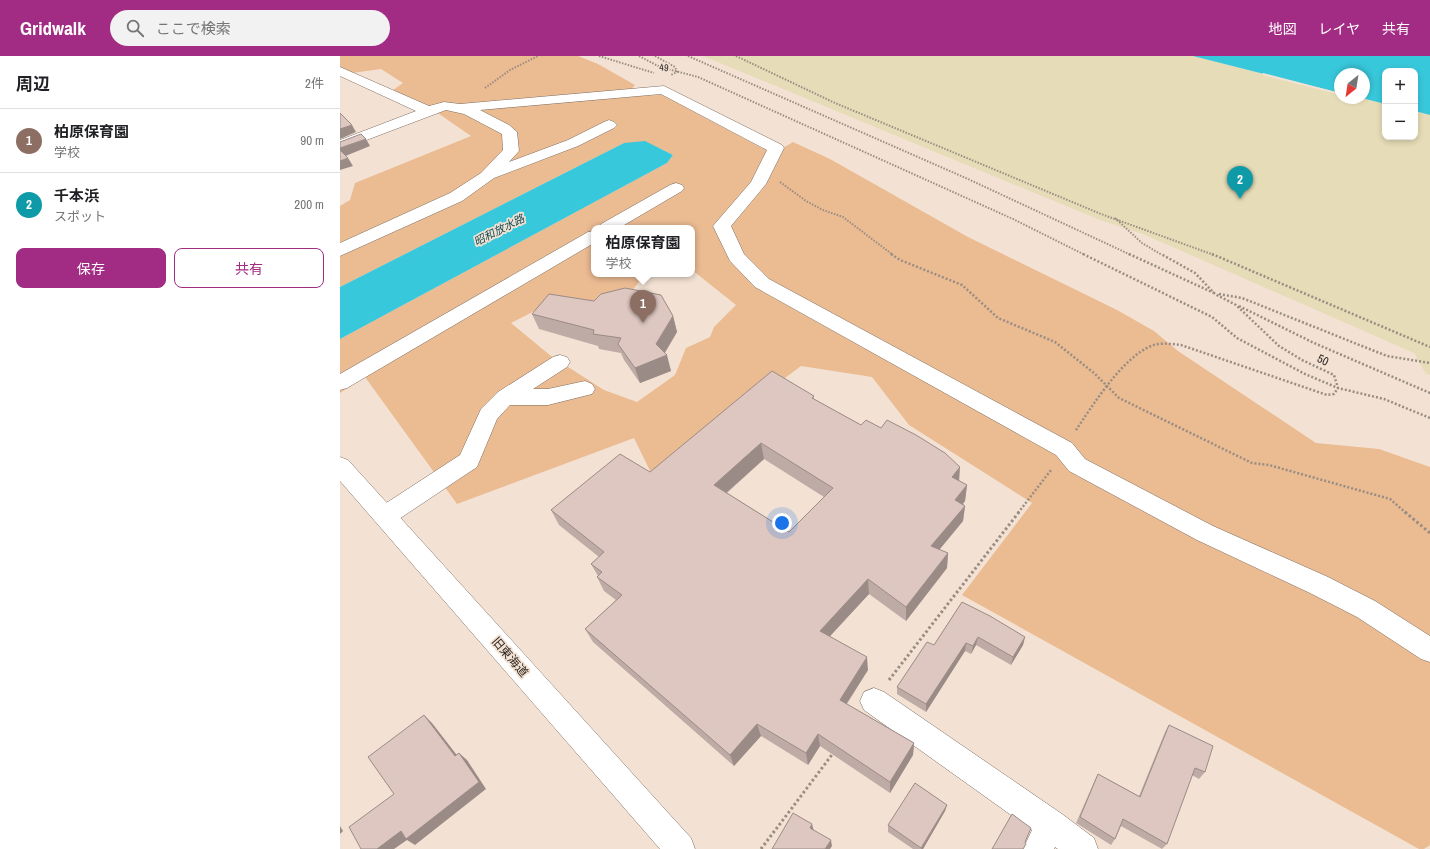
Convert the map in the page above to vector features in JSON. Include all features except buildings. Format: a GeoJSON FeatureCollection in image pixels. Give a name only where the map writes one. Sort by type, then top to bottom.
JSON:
{"type":"FeatureCollection","features":[{"type":"Feature","properties":{"kind":"main road"},"geometry":{"type":"LineString","coordinates":[[340,71],[428,111]]}},
{"type":"Feature","properties":{"kind":"main road"},"geometry":{"type":"LineString","coordinates":[[459,108],[664,90],[776,148],[766,171],[758,184],[722,226],[736,257],[762,283],[1064,449],[1077,465],[1205,533],[1319,585],[1366,609],[1430,650]]}},
{"type":"Feature","properties":{"kind":"main road"},"geometry":{"type":"LineString","coordinates":[[340,145],[447,105],[459,108],[494,122],[509,132],[511,151],[487,176],[456,197],[340,250]]}},
{"type":"Feature","properties":{"kind":"main road"},"geometry":{"type":"LineString","coordinates":[[487,176],[567,145],[609,125]]}},
{"type":"Feature","properties":{"kind":"main road"},"geometry":{"type":"LineString","coordinates":[[612,225],[676,188]]}},
{"type":"Feature","properties":{"kind":"main road"},"geometry":{"type":"LineString","coordinates":[[340,383],[591,238]]}},
{"type":"Feature","properties":{"kind":"main road"},"geometry":{"type":"LineString","coordinates":[[385,516],[469,460],[488,415],[505,397],[560,362]]}},
{"type":"Feature","properties":{"kind":"main road"},"geometry":{"type":"LineString","coordinates":[[505,397],[548,397],[585,389]]}},
{"type":"Feature","properties":{"kind":"main road","name":"旧東海道"},"geometry":{"type":"LineString","coordinates":[[340,466],[569,726],[680,849]]}},
{"type":"Feature","properties":{"kind":"main road"},"geometry":{"type":"LineString","coordinates":[[874,701],[1045,837],[1083,849]]}},
{"type":"Feature","properties":{"kind":"path"},"geometry":{"type":"LineString","coordinates":[[459,108],[498,77],[525,61],[538,56]]}},
{"type":"Feature","properties":{"kind":"path","name":"49"},"geometry":{"type":"LineString","coordinates":[[599,56],[660,75]]}},
{"type":"Feature","properties":{"kind":"path"},"geometry":{"type":"LineString","coordinates":[[639,56],[660,67],[698,77],[1013,219],[1212,317],[1237,338],[1305,374],[1338,388],[1384,400],[1430,418]]}},
{"type":"Feature","properties":{"kind":"path","name":"49"},"geometry":{"type":"LineString","coordinates":[[655,56],[675,67],[678,72],[668,76]]}},
{"type":"Feature","properties":{"kind":"path"},"geometry":{"type":"LineString","coordinates":[[688,56],[968,179],[1215,294],[1242,298],[1387,356],[1430,363]]}},
{"type":"Feature","properties":{"kind":"path"},"geometry":{"type":"LineString","coordinates":[[736,56],[835,104],[1115,218],[1206,251],[1430,347]]}},
{"type":"Feature","properties":{"kind":"path"},"geometry":{"type":"LineString","coordinates":[[766,171],[806,201],[823,210],[843,217],[900,260],[962,285],[998,318],[1055,342],[1094,373],[1119,398],[1252,463],[1269,465],[1390,499],[1430,533]]}},
{"type":"Feature","properties":{"kind":"path","name":"50"},"geometry":{"type":"LineString","coordinates":[[1115,218],[1142,243],[1195,273],[1215,294],[1236,304],[1279,346],[1302,360],[1334,375],[1338,388]]}},
{"type":"Feature","properties":{"kind":"path"},"geometry":{"type":"LineString","coordinates":[[1236,304],[1314,343],[1430,393]]}},
{"type":"Feature","properties":{"kind":"path"},"geometry":{"type":"LineString","coordinates":[[874,701],[1055,466],[1064,449],[1106,386],[1141,350],[1151,346],[1181,345],[1327,395],[1334,394],[1338,388]]}},
{"type":"Feature","properties":{"kind":"path"},"geometry":{"type":"LineString","coordinates":[[761,849],[836,750]]}},
{"type":"Feature","properties":{"kind":"shaded area"},"geometry":{"type":"Polygon","coordinates":[[[340,56],[578,56],[598,64],[635,85],[625,96],[662,95],[768,151],[783,148],[793,142],[830,159],[968,237],[1117,310],[1154,331],[1178,351],[1316,443],[1379,449],[1430,467],[1430,845],[1424,849],[1419,849],[962,595],[1032,503],[909,425],[872,377],[801,366],[653,477],[634,438],[457,504],[365,377],[340,393],[340,339],[667,163],[673,155],[659,148],[624,143],[340,287],[340,206],[350,200],[355,183],[471,136],[429,107],[393,90],[403,83],[381,69],[352,73],[340,67],[340,56]],[[591,225],[591,277],[642,277],[627,298],[548,304],[511,323],[551,356],[604,390],[637,402],[675,375],[686,348],[710,337],[714,327],[736,305],[695,272],[695,225],[591,225]]]}},
{"type":"Feature","properties":{"kind":"sand"},"geometry":{"type":"Polygon","coordinates":[[[703,56],[1193,56],[1334,91],[1334,104],[1370,104],[1370,100],[1382,103],[1382,140],[1418,140],[1418,112],[1430,115],[1430,375],[1426,374],[1414,353],[1143,234],[1100,220],[703,56]]]}},
{"type":"Feature","properties":{"kind":"water"},"geometry":{"type":"Polygon","coordinates":[[[1193,56],[1430,56],[1430,115],[1418,112],[1418,68],[1382,68],[1382,103],[1370,100],[1370,68],[1334,68],[1334,91],[1193,56]]]}},
{"type":"Feature","properties":{"kind":"water","name":"昭和放水路"},"geometry":{"type":"Polygon","coordinates":[[[645,141],[673,155],[667,163],[340,339],[340,287],[624,143],[645,141]]]}},
{"type":"Feature","properties":{"kind":"pier"},"geometry":{"type":"Polygon","coordinates":[[[1263,73],[1334,91],[1334,93],[1262,75],[1263,73]]]}},
{"type":"Feature","properties":{"kind":"place","name":"千本浜"},"geometry":{"type":"Point","coordinates":[1240,199]}},
{"type":"Feature","properties":{"kind":"place","name":"柏原保育園"},"geometry":{"type":"Point","coordinates":[643,323]}}]}
